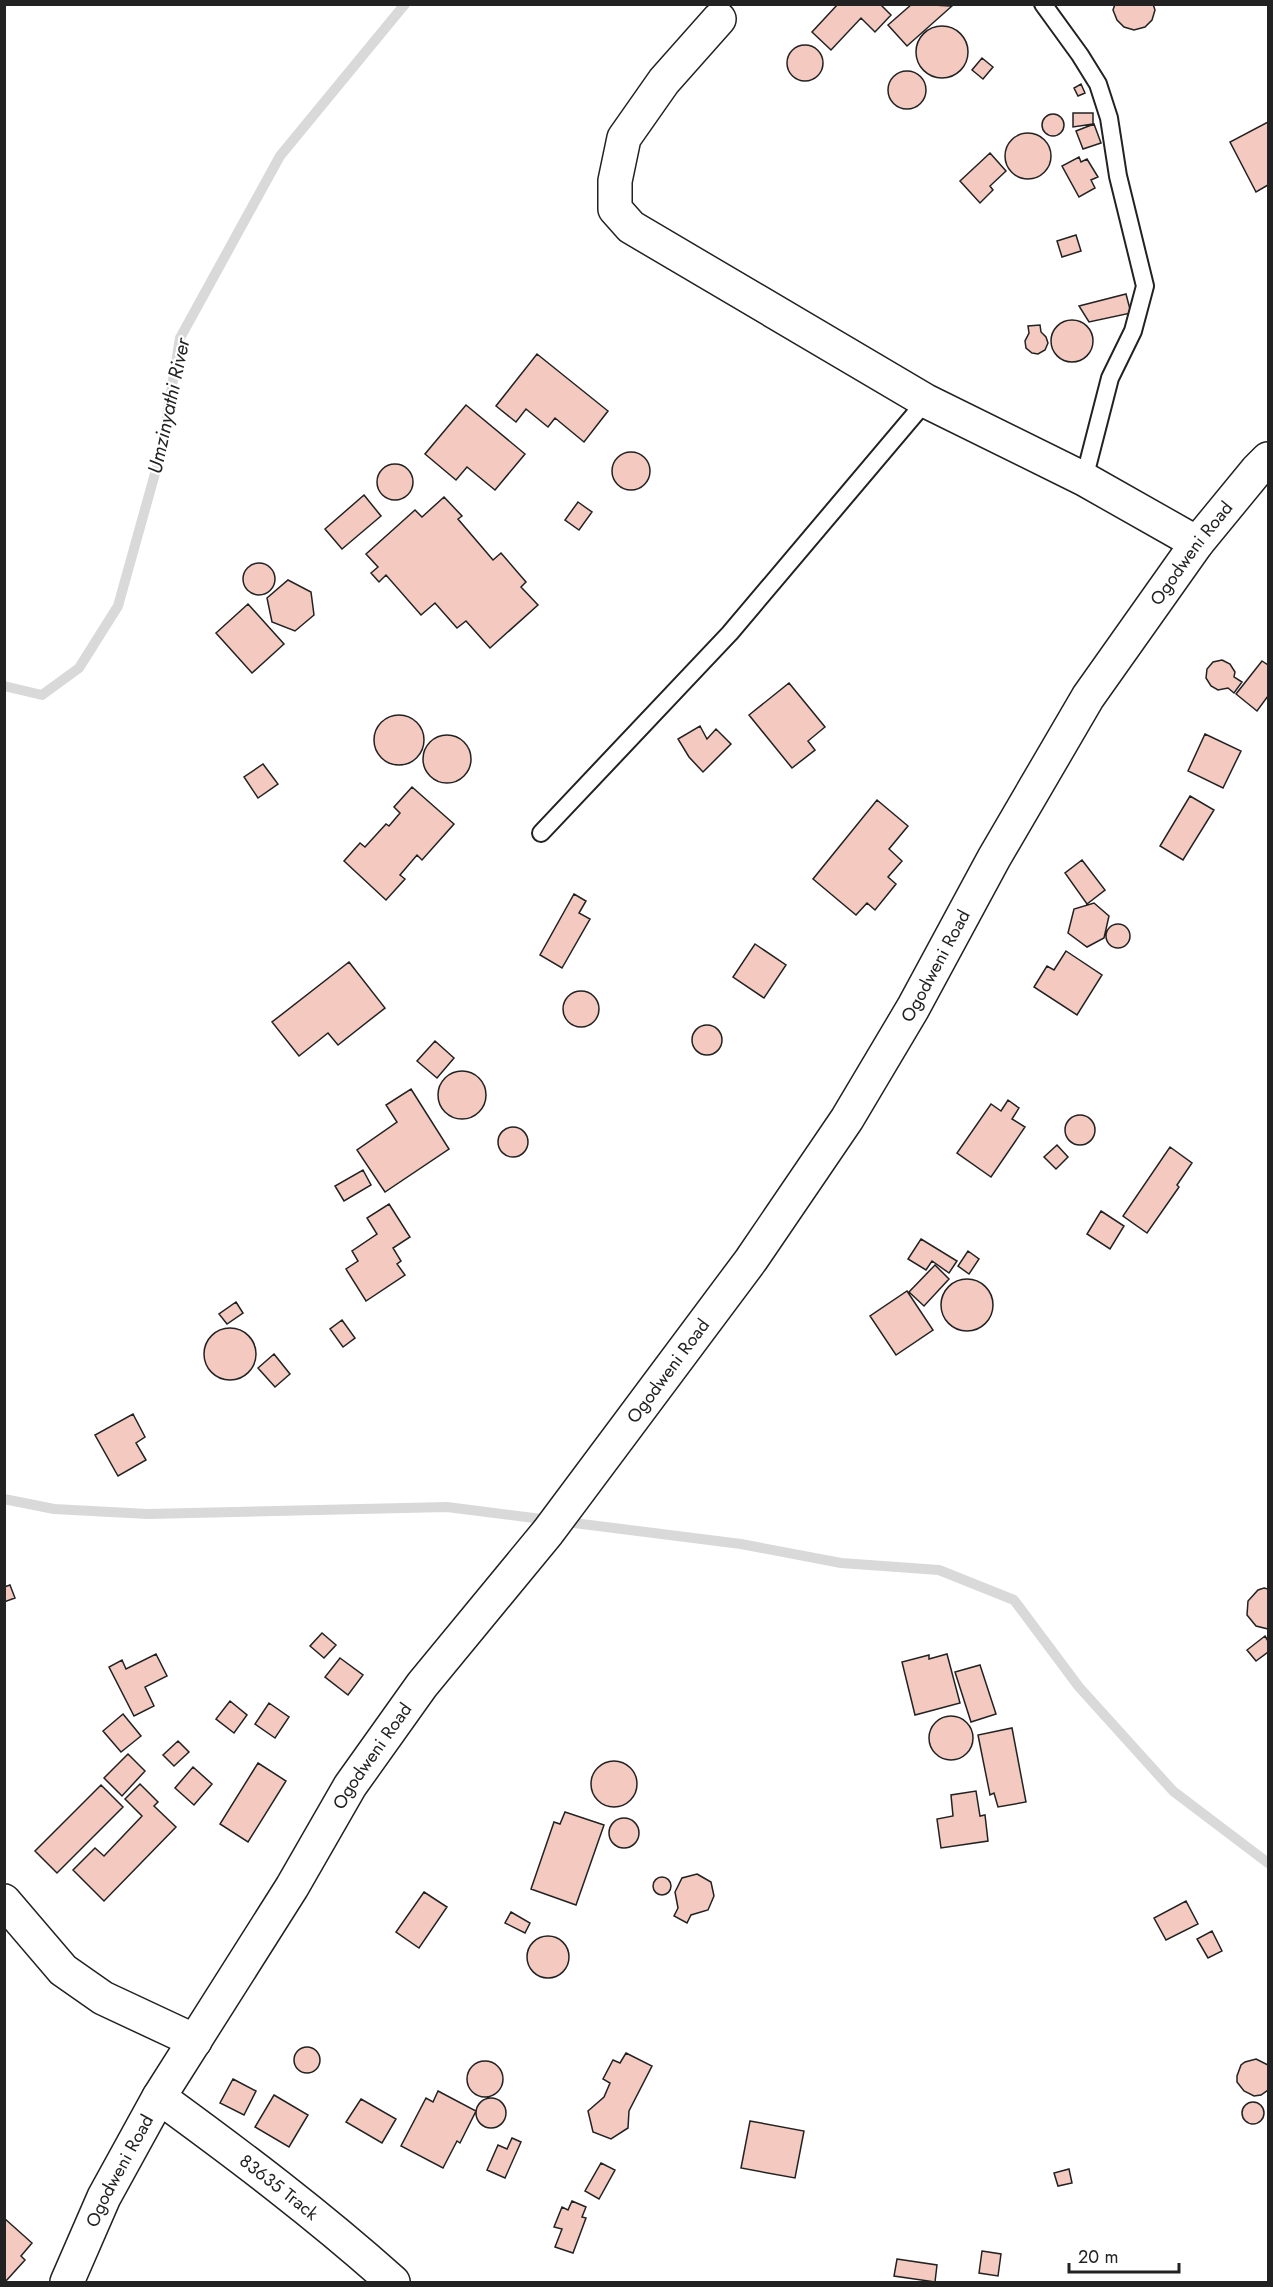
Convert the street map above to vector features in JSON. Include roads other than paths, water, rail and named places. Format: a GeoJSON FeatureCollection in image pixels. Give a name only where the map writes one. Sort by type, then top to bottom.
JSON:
{"type":"FeatureCollection","features":[{"type":"Feature","properties":{"kind":"street"},"geometry":{"type":"LineString","coordinates":[[718,19],[664,81],[624,138],[615,181],[615,209],[631,227],[926,400],[1084,479],[1197,543]]}},
{"type":"Feature","properties":{"kind":"street","name":"Ogodweni Road"},"geometry":{"type":"LineString","coordinates":[[67,2283],[104,2197],[159,2097],[292,1887],[350,1786],[422,1685],[548,1532],[752,1260],[847,1119],[913,1008],[994,858],[1088,698],[1197,543],[1257,470],[1269,459]]}},
{"type":"Feature","properties":{"kind":"street"},"geometry":{"type":"LineString","coordinates":[[4,1901],[63,1970],[103,1998],[195,2041]]}},
{"type":"Feature","properties":{"kind":"street","name":"83635 Track"},"geometry":{"type":"LineString","coordinates":[[159,2097],[252,2164],[332,2228],[393,2283]]}},
{"type":"Feature","properties":{"kind":"lane"},"geometry":{"type":"LineString","coordinates":[[1043,4],[1098,84],[1109,118],[1118,176],[1145,286],[1133,331],[1110,378],[1084,479]]}},
{"type":"Feature","properties":{"kind":"lane"},"geometry":{"type":"LineString","coordinates":[[541,833],[730,633],[926,400]]}},
{"type":"Feature","properties":{"kind":"waterway","name":"Umzinyathi River"},"geometry":{"type":"LineString","coordinates":[[4,686],[42,695],[79,668],[118,606],[161,452],[180,338],[280,156],[405,4]]}},
{"type":"Feature","properties":{"kind":"waterway"},"geometry":{"type":"LineString","coordinates":[[4,1499],[54,1509],[148,1514],[447,1507],[741,1544],[841,1563],[939,1570],[1014,1600],[1079,1687],[1173,1791],[1268,1863]]}}]}
